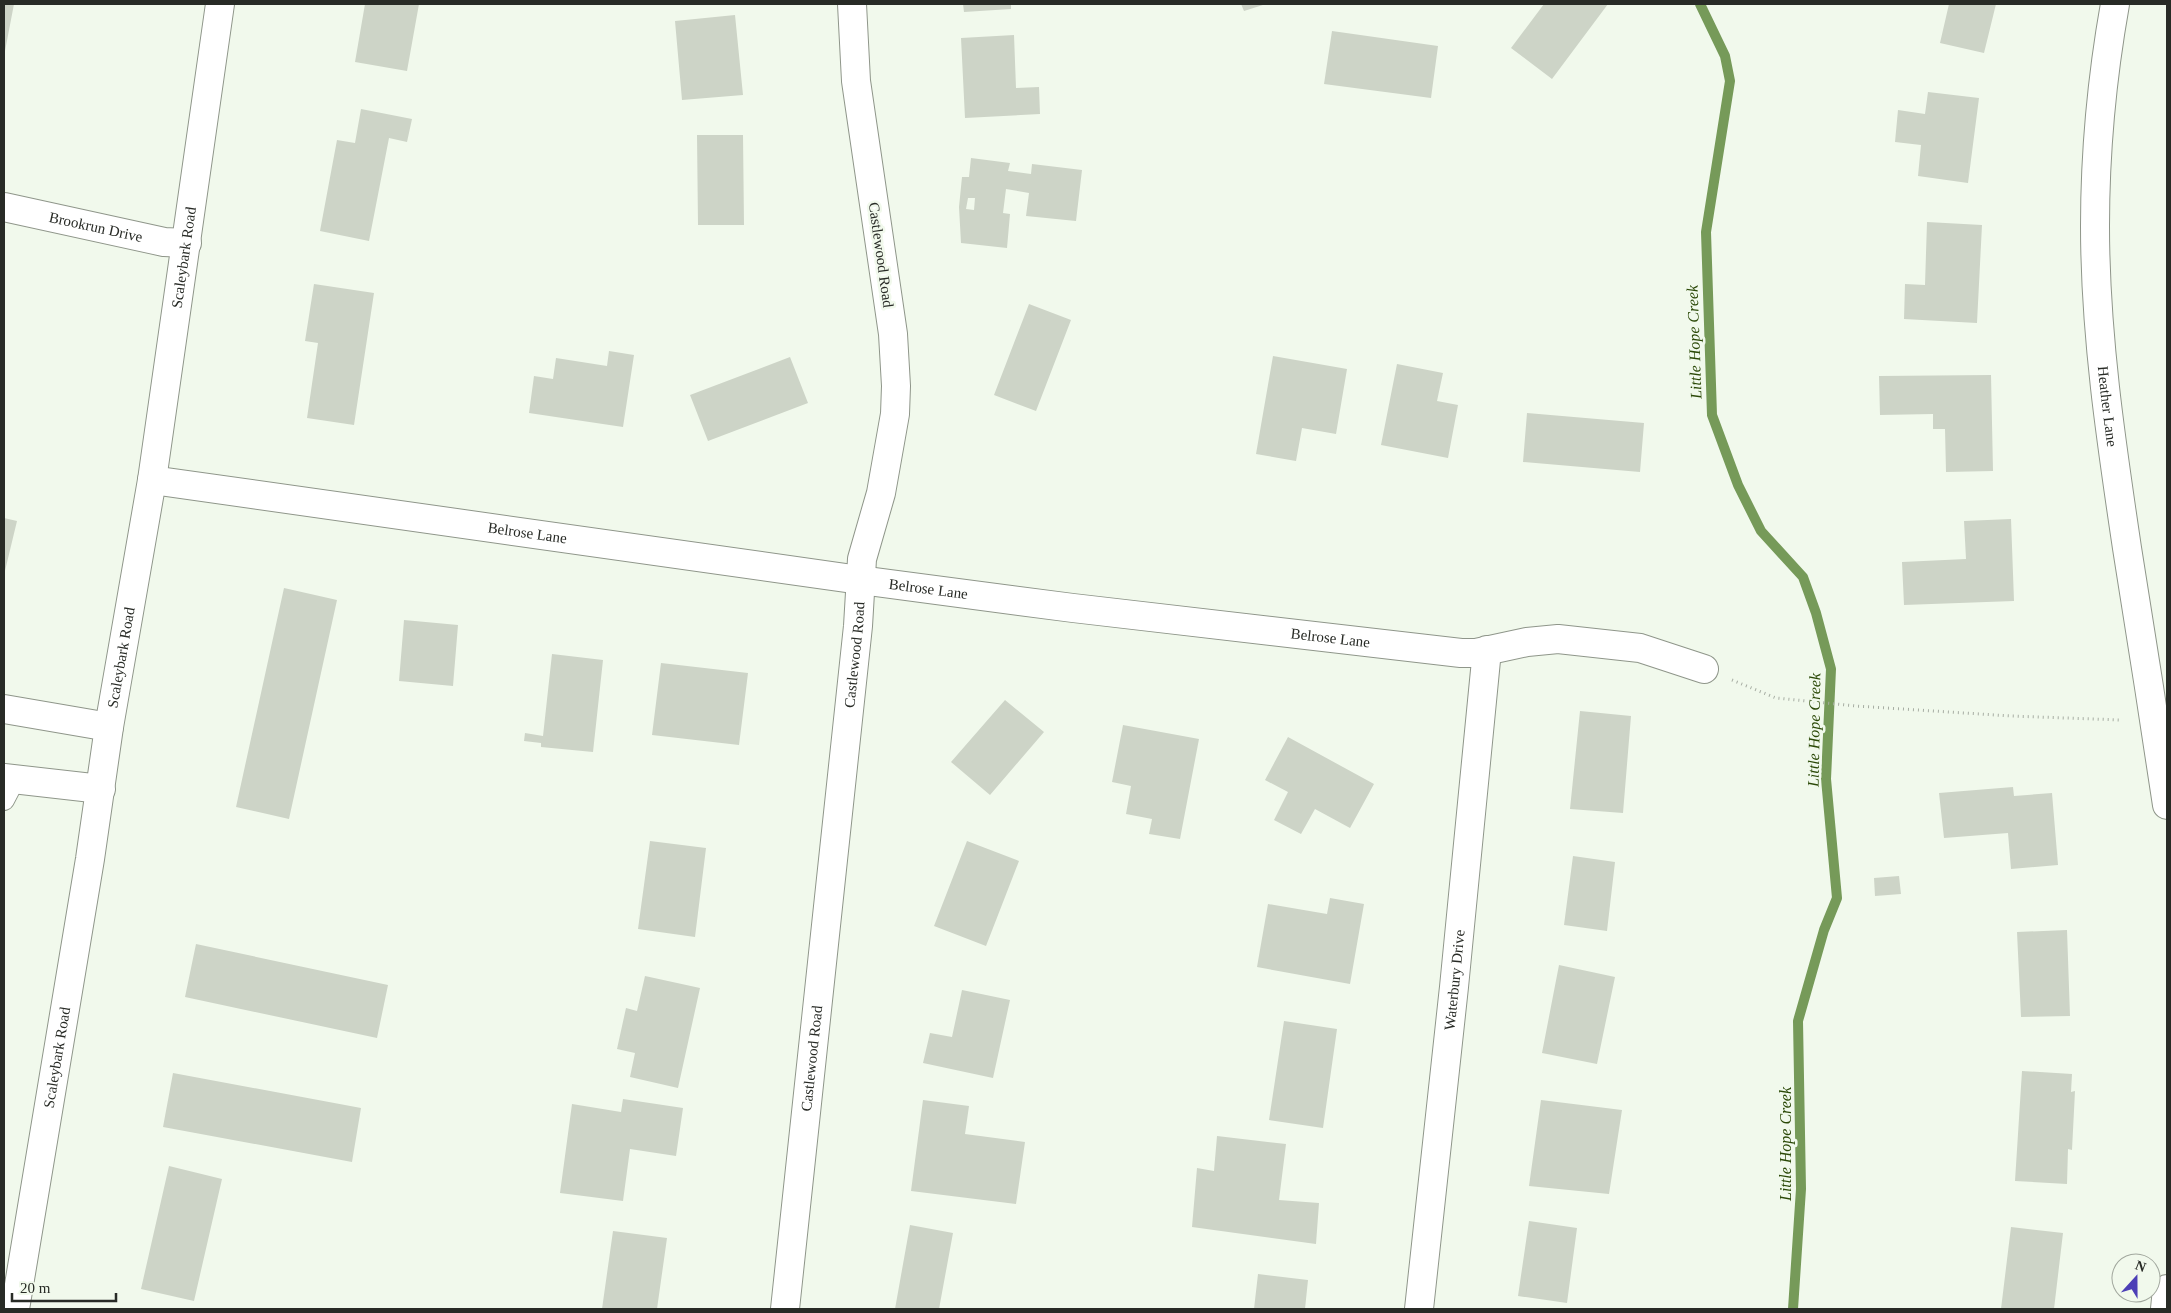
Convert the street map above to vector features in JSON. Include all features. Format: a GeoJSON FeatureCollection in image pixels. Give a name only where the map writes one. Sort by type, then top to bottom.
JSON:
{"type":"FeatureCollection","features":[{"type":"Feature","properties":{"kind":"street","name":"Scaleybark Road"},"geometry":{"type":"LineString","coordinates":[[14,1309],[101,789],[109,727],[152,480],[220,4]]}},
{"type":"Feature","properties":{"kind":"street","name":"Castlewood Road"},"geometry":{"type":"LineString","coordinates":[[785,1309],[856,646],[862,559],[881,493],[895,414],[896,386],[893,334],[856,81],[852,4]]}},
{"type":"Feature","properties":{"kind":"street","name":"Heather Lane"},"geometry":{"type":"LineString","coordinates":[[2115,4],[2106,56],[2098,140],[2095,226],[2100,338],[2108,425],[2167,805]]}},
{"type":"Feature","properties":{"kind":"street","name":"Brookrun Drive"},"geometry":{"type":"LineString","coordinates":[[4,207],[164,242],[187,243]]}},
{"type":"Feature","properties":{"kind":"street","name":"Belrose Lane"},"geometry":{"type":"LineString","coordinates":[[152,480],[860,580],[1083,609],[1461,653],[1476,653],[1527,642],[1558,639],[1640,648],[1704,669]]}},
{"type":"Feature","properties":{"kind":"street","name":"Waterbury Drive"},"geometry":{"type":"LineString","coordinates":[[1419,1309],[1453,997],[1487,650]]}},
{"type":"Feature","properties":{"kind":"street"},"geometry":{"type":"LineString","coordinates":[[4,709],[109,727]]}},
{"type":"Feature","properties":{"kind":"street"},"geometry":{"type":"LineString","coordinates":[[8,786],[101,789]]}},
{"type":"Feature","properties":{"kind":"street"},"geometry":{"type":"LineString","coordinates":[[2165,1309],[2167,1289]]}},
{"type":"Feature","properties":{"kind":"path"},"geometry":{"type":"LineString","coordinates":[[1704,669],[1776,698],[1856,706],[2011,716],[2154,722]]}},
{"type":"Feature","properties":{"kind":"building"},"geometry":{"type":"Polygon","coordinates":[[[4,4],[14,4],[5,51],[4,51],[4,4]]]}},
{"type":"Feature","properties":{"kind":"building"},"geometry":{"type":"Polygon","coordinates":[[[365,4],[419,4],[407,71],[355,62],[365,4]]]}},
{"type":"Feature","properties":{"kind":"building"},"geometry":{"type":"Polygon","coordinates":[[[963,4],[1011,4],[1011,9],[964,12],[963,4]]]}},
{"type":"Feature","properties":{"kind":"building"},"geometry":{"type":"Polygon","coordinates":[[[1241,4],[1266,4],[1244,11],[1241,4]]]}},
{"type":"Feature","properties":{"kind":"building"},"geometry":{"type":"Polygon","coordinates":[[[1544,4],[1608,4],[1552,79],[1511,48],[1544,4]]]}},
{"type":"Feature","properties":{"kind":"building"},"geometry":{"type":"Polygon","coordinates":[[[1949,4],[1996,4],[1984,53],[1940,43],[1949,4]]]}},
{"type":"Feature","properties":{"kind":"building"},"geometry":{"type":"Polygon","coordinates":[[[735,15],[743,95],[682,100],[675,21],[735,15]]]}},
{"type":"Feature","properties":{"kind":"building"},"geometry":{"type":"Polygon","coordinates":[[[1332,31],[1438,46],[1431,98],[1324,84],[1332,31]]]}},
{"type":"Feature","properties":{"kind":"building"},"geometry":{"type":"Polygon","coordinates":[[[1014,35],[1016,88],[1039,87],[1040,114],[965,118],[961,38],[1014,35]]]}},
{"type":"Feature","properties":{"kind":"building"},"geometry":{"type":"Polygon","coordinates":[[[1928,92],[1979,98],[1968,183],[1918,176],[1921,145],[1895,142],[1898,110],[1925,114],[1928,92]]]}},
{"type":"Feature","properties":{"kind":"building"},"geometry":{"type":"Polygon","coordinates":[[[361,109],[412,119],[407,142],[389,138],[369,241],[320,231],[337,140],[355,143],[361,109]]]}},
{"type":"Feature","properties":{"kind":"building"},"geometry":{"type":"Polygon","coordinates":[[[697,135],[743,135],[744,225],[698,225],[697,135]]]}},
{"type":"Feature","properties":{"kind":"building"},"geometry":{"type":"Polygon","coordinates":[[[971,158],[1010,163],[1008,171],[1031,174],[1032,164],[1082,170],[1076,221],[1026,216],[1029,193],[1006,189],[1003,213],[1010,214],[1007,248],[961,243],[959,207],[962,177],[969,177],[971,158]],[[968,198],[966,209],[974,210],[975,198],[968,198]]]}},
{"type":"Feature","properties":{"kind":"building"},"geometry":{"type":"Polygon","coordinates":[[[1927,222],[1982,225],[1977,323],[1904,319],[1905,284],[1925,285],[1927,222]]]}},
{"type":"Feature","properties":{"kind":"building"},"geometry":{"type":"Polygon","coordinates":[[[314,284],[374,293],[354,425],[307,418],[318,343],[305,341],[314,284]]]}},
{"type":"Feature","properties":{"kind":"building"},"geometry":{"type":"Polygon","coordinates":[[[1029,304],[1071,320],[1036,411],[994,395],[1029,304]]]}},
{"type":"Feature","properties":{"kind":"building"},"geometry":{"type":"Polygon","coordinates":[[[609,351],[634,355],[623,427],[529,413],[534,376],[553,379],[556,358],[607,366],[609,351]]]}},
{"type":"Feature","properties":{"kind":"building"},"geometry":{"type":"Polygon","coordinates":[[[1273,356],[1347,369],[1336,434],[1302,428],[1296,461],[1256,454],[1273,356]]]}},
{"type":"Feature","properties":{"kind":"building"},"geometry":{"type":"Polygon","coordinates":[[[790,357],[808,403],[708,441],[690,395],[790,357]]]}},
{"type":"Feature","properties":{"kind":"building"},"geometry":{"type":"Polygon","coordinates":[[[1397,364],[1443,373],[1437,401],[1458,405],[1448,458],[1381,445],[1397,364]]]}},
{"type":"Feature","properties":{"kind":"building"},"geometry":{"type":"Polygon","coordinates":[[[1991,375],[1993,471],[1946,472],[1945,429],[1933,429],[1933,414],[1880,415],[1879,376],[1991,375]]]}},
{"type":"Feature","properties":{"kind":"building"},"geometry":{"type":"Polygon","coordinates":[[[1527,413],[1644,423],[1640,472],[1523,462],[1527,413]]]}},
{"type":"Feature","properties":{"kind":"building"},"geometry":{"type":"Polygon","coordinates":[[[4,518],[17,521],[4,575],[4,518]]]}},
{"type":"Feature","properties":{"kind":"building"},"geometry":{"type":"Polygon","coordinates":[[[2011,519],[2014,601],[1904,605],[1902,562],[1966,559],[1964,521],[2011,519]]]}},
{"type":"Feature","properties":{"kind":"building"},"geometry":{"type":"Polygon","coordinates":[[[284,588],[337,600],[289,819],[236,807],[284,588]]]}},
{"type":"Feature","properties":{"kind":"building"},"geometry":{"type":"Polygon","coordinates":[[[404,620],[458,625],[453,686],[399,681],[404,620]]]}},
{"type":"Feature","properties":{"kind":"building"},"geometry":{"type":"Polygon","coordinates":[[[552,654],[603,660],[593,752],[541,747],[541,743],[524,741],[525,733],[543,736],[552,654]]]}},
{"type":"Feature","properties":{"kind":"building"},"geometry":{"type":"Polygon","coordinates":[[[661,663],[748,673],[739,745],[652,735],[661,663]]]}},
{"type":"Feature","properties":{"kind":"building"},"geometry":{"type":"Polygon","coordinates":[[[1005,700],[1044,732],[990,795],[951,762],[1005,700]]]}},
{"type":"Feature","properties":{"kind":"building"},"geometry":{"type":"Polygon","coordinates":[[[1580,711],[1631,716],[1623,813],[1570,809],[1580,711]]]}},
{"type":"Feature","properties":{"kind":"building"},"geometry":{"type":"Polygon","coordinates":[[[1123,725],[1199,739],[1180,839],[1149,834],[1152,819],[1126,814],[1131,786],[1112,782],[1123,725]]]}},
{"type":"Feature","properties":{"kind":"building"},"geometry":{"type":"Polygon","coordinates":[[[1288,737],[1374,784],[1350,828],[1315,809],[1301,834],[1274,820],[1288,792],[1265,780],[1288,737]]]}},
{"type":"Feature","properties":{"kind":"building"},"geometry":{"type":"Polygon","coordinates":[[[2013,787],[2014,796],[2052,793],[2058,865],[2011,869],[2008,833],[1944,838],[1939,793],[2013,787]]]}},
{"type":"Feature","properties":{"kind":"building"},"geometry":{"type":"Polygon","coordinates":[[[650,841],[706,848],[695,937],[638,929],[650,841]]]}},
{"type":"Feature","properties":{"kind":"building"},"geometry":{"type":"Polygon","coordinates":[[[967,841],[1019,861],[986,946],[934,926],[967,841]]]}},
{"type":"Feature","properties":{"kind":"building"},"geometry":{"type":"Polygon","coordinates":[[[1573,856],[1615,862],[1607,931],[1564,925],[1573,856]]]}},
{"type":"Feature","properties":{"kind":"building"},"geometry":{"type":"Polygon","coordinates":[[[1899,876],[1901,894],[1875,896],[1874,878],[1899,876]]]}},
{"type":"Feature","properties":{"kind":"building"},"geometry":{"type":"Polygon","coordinates":[[[1330,898],[1364,904],[1350,984],[1257,967],[1268,904],[1327,914],[1330,898]]]}},
{"type":"Feature","properties":{"kind":"building"},"geometry":{"type":"Polygon","coordinates":[[[2067,930],[2070,1016],[2021,1017],[2017,932],[2067,930]]]}},
{"type":"Feature","properties":{"kind":"building"},"geometry":{"type":"Polygon","coordinates":[[[196,944],[388,985],[377,1038],[185,997],[196,944]]]}},
{"type":"Feature","properties":{"kind":"building"},"geometry":{"type":"Polygon","coordinates":[[[1559,965],[1615,977],[1597,1064],[1542,1053],[1559,965]]]}},
{"type":"Feature","properties":{"kind":"building"},"geometry":{"type":"Polygon","coordinates":[[[645,976],[700,988],[678,1088],[630,1077],[635,1053],[617,1049],[626,1008],[637,1011],[645,976]]]}},
{"type":"Feature","properties":{"kind":"building"},"geometry":{"type":"Polygon","coordinates":[[[962,990],[1010,1000],[993,1078],[923,1063],[930,1033],[952,1037],[962,990]]]}},
{"type":"Feature","properties":{"kind":"building"},"geometry":{"type":"Polygon","coordinates":[[[1284,1021],[1337,1029],[1323,1128],[1269,1120],[1284,1021]]]}},
{"type":"Feature","properties":{"kind":"building"},"geometry":{"type":"Polygon","coordinates":[[[2022,1071],[2072,1074],[2071,1092],[2075,1091],[2072,1150],[2068,1149],[2067,1184],[2015,1181],[2022,1071]]]}},
{"type":"Feature","properties":{"kind":"building"},"geometry":{"type":"Polygon","coordinates":[[[173,1073],[361,1108],[352,1162],[163,1127],[173,1073]]]}},
{"type":"Feature","properties":{"kind":"building"},"geometry":{"type":"Polygon","coordinates":[[[623,1099],[683,1108],[676,1156],[630,1149],[623,1201],[560,1193],[572,1104],[621,1112],[623,1099]]]}},
{"type":"Feature","properties":{"kind":"building"},"geometry":{"type":"Polygon","coordinates":[[[923,1100],[969,1106],[965,1134],[1025,1142],[1016,1204],[911,1191],[923,1100]]]}},
{"type":"Feature","properties":{"kind":"building"},"geometry":{"type":"Polygon","coordinates":[[[1541,1100],[1622,1110],[1609,1194],[1529,1186],[1541,1100]]]}},
{"type":"Feature","properties":{"kind":"building"},"geometry":{"type":"Polygon","coordinates":[[[1217,1136],[1286,1144],[1279,1200],[1319,1203],[1316,1244],[1192,1227],[1197,1168],[1214,1171],[1217,1136]]]}},
{"type":"Feature","properties":{"kind":"building"},"geometry":{"type":"Polygon","coordinates":[[[169,1166],[222,1179],[194,1301],[141,1289],[169,1166]]]}},
{"type":"Feature","properties":{"kind":"building"},"geometry":{"type":"Polygon","coordinates":[[[1529,1221],[1577,1228],[1567,1303],[1518,1296],[1529,1221]]]}},
{"type":"Feature","properties":{"kind":"building"},"geometry":{"type":"Polygon","coordinates":[[[910,1225],[953,1233],[939,1309],[895,1309],[910,1225]]]}},
{"type":"Feature","properties":{"kind":"building"},"geometry":{"type":"Polygon","coordinates":[[[2011,1227],[2063,1233],[2054,1309],[2001,1309],[2011,1227]]]}},
{"type":"Feature","properties":{"kind":"building"},"geometry":{"type":"Polygon","coordinates":[[[613,1231],[667,1238],[657,1309],[602,1309],[613,1231]]]}},
{"type":"Feature","properties":{"kind":"building"},"geometry":{"type":"Polygon","coordinates":[[[1258,1274],[1308,1280],[1305,1309],[1254,1309],[1258,1274]]]}},
{"type":"Feature","properties":{"kind":"waterway","name":"Little Hope Creek"},"geometry":{"type":"LineString","coordinates":[[1700,4],[1725,56],[1730,81],[1706,232],[1712,415],[1738,485],[1761,531],[1803,577],[1816,613],[1831,669],[1826,779],[1837,898],[1824,930],[1798,1021],[1801,1189],[1793,1309]]}}]}
